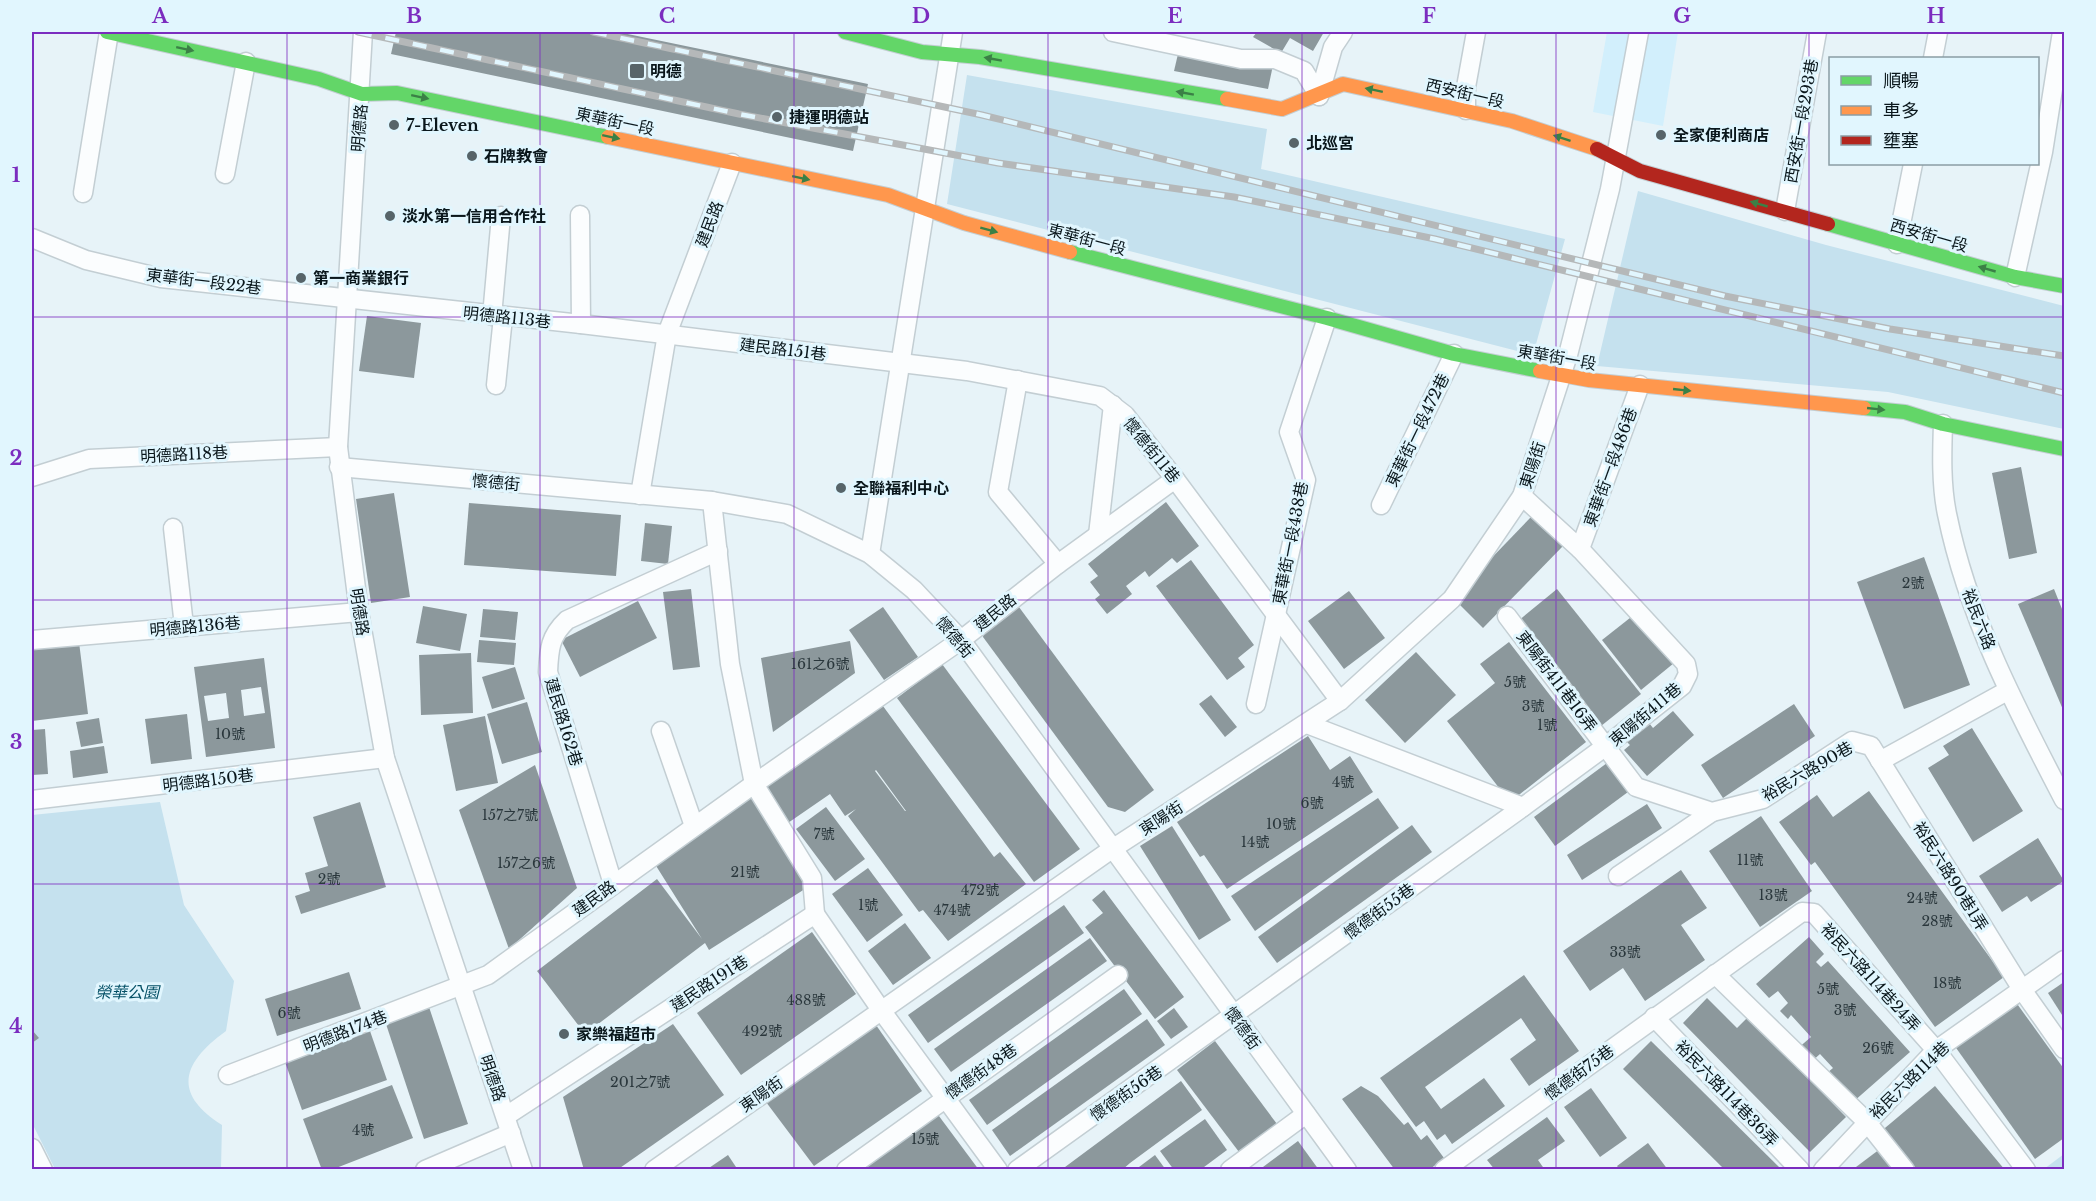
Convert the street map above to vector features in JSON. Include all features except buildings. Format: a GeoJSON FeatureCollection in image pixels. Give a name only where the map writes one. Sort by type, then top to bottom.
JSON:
{"type":"FeatureCollection","features":[{"type":"Feature","properties":{"kind":"street","name":"東華街一段"},"geometry":{"type":"LineString","coordinates":[[108,32],[319,79],[362,94],[398,93],[888,195],[964,223],[1203,288],[1327,318],[1454,354],[1561,375],[1905,412],[1943,424],[2064,449]]}},
{"type":"Feature","properties":{"kind":"street"},"geometry":{"type":"LineString","coordinates":[[83,193],[108,32]]}},
{"type":"Feature","properties":{"kind":"street","name":"明德路"},"geometry":{"type":"LineString","coordinates":[[363,32],[362,94],[338,447],[359,612],[385,758],[523,1170]]}},
{"type":"Feature","properties":{"kind":"street","name":"西安街一段"},"geometry":{"type":"LineString","coordinates":[[845,32],[922,52],[980,57],[1281,109],[1319,96],[1343,84],[1505,119],[1596,148],[1640,171],[2015,277],[2064,286]]}},
{"type":"Feature","properties":{"kind":"street"},"geometry":{"type":"LineString","coordinates":[[870,554],[953,32]]}},
{"type":"Feature","properties":{"kind":"street"},"geometry":{"type":"LineString","coordinates":[[1113,32],[1240,59],[1275,59],[1304,71],[1319,96]]}},
{"type":"Feature","properties":{"kind":"street"},"geometry":{"type":"LineString","coordinates":[[1319,96],[1334,47],[1343,32]]}},
{"type":"Feature","properties":{"kind":"street"},"geometry":{"type":"LineString","coordinates":[[1466,110],[1466,87],[1476,32]]}},
{"type":"Feature","properties":{"kind":"street","name":"東陽街"},"geometry":{"type":"LineString","coordinates":[[654,1170],[1112,849],[1340,701],[1452,599],[1522,496],[1561,375],[1617,158],[1639,32]]}},
{"type":"Feature","properties":{"kind":"street","name":"西安街一段293巷"},"geometry":{"type":"LineString","coordinates":[[1785,212],[1817,32]]}},
{"type":"Feature","properties":{"kind":"street"},"geometry":{"type":"LineString","coordinates":[[1933,57],[1938,32]]}},
{"type":"Feature","properties":{"kind":"street"},"geometry":{"type":"LineString","coordinates":[[2015,277],[2043,152],[2062,32]]}},
{"type":"Feature","properties":{"kind":"street"},"geometry":{"type":"LineString","coordinates":[[225,174],[246,62]]}},
{"type":"Feature","properties":{"kind":"street","name":"建民路"},"geometry":{"type":"LineString","coordinates":[[640,495],[667,334],[732,163]]}},
{"type":"Feature","properties":{"kind":"street"},"geometry":{"type":"LineString","coordinates":[[1898,244],[1913,165]]}},
{"type":"Feature","properties":{"kind":"street"},"geometry":{"type":"LineString","coordinates":[[580,215],[581,324]]}},
{"type":"Feature","properties":{"kind":"street"},"geometry":{"type":"LineString","coordinates":[[496,385],[501,216]]}},
{"type":"Feature","properties":{"kind":"street","name":"東華街一段22巷"},"geometry":{"type":"LineString","coordinates":[[32,238],[86,260],[161,278],[347,299]]}},
{"type":"Feature","properties":{"kind":"street","name":"明德路113巷"},"geometry":{"type":"LineString","coordinates":[[347,299],[667,334]]}},
{"type":"Feature","properties":{"kind":"street","name":"東華街一段438巷"},"geometry":{"type":"LineString","coordinates":[[1256,704],[1306,480],[1289,432],[1327,318]]}},
{"type":"Feature","properties":{"kind":"street","name":"建民路151巷"},"geometry":{"type":"LineString","coordinates":[[667,334],[899,363]]}},
{"type":"Feature","properties":{"kind":"street","name":"東華街一段472巷"},"geometry":{"type":"LineString","coordinates":[[1381,505],[1454,354]]}},
{"type":"Feature","properties":{"kind":"street","name":"懷德街11巷"},"geometry":{"type":"LineString","coordinates":[[899,363],[1018,380],[1100,396],[1113,405],[1125,415],[1175,479],[1340,701]]}},
{"type":"Feature","properties":{"kind":"street"},"geometry":{"type":"LineString","coordinates":[[1018,380],[998,492],[1058,564]]}},
{"type":"Feature","properties":{"kind":"street","name":"東華街一段486巷"},"geometry":{"type":"LineString","coordinates":[[1580,549],[1640,385]]}},
{"type":"Feature","properties":{"kind":"street"},"geometry":{"type":"LineString","coordinates":[[1098,535],[1113,405]]}},
{"type":"Feature","properties":{"kind":"street","name":"裕民六路"},"geometry":{"type":"LineString","coordinates":[[1943,424],[1942,462],[1947,513],[1968,595],[2007,691],[2064,800]]}},
{"type":"Feature","properties":{"kind":"street","name":"明德路118巷"},"geometry":{"type":"LineString","coordinates":[[32,477],[89,459],[338,447]]}},
{"type":"Feature","properties":{"kind":"street","name":"懷德街"},"geometry":{"type":"LineString","coordinates":[[339,467],[712,501],[787,514],[870,554],[914,590],[960,640],[1347,1170]]}},
{"type":"Feature","properties":{"kind":"street","name":"建民路"},"geometry":{"type":"LineString","coordinates":[[462,986],[488,975],[694,826],[960,640],[1058,564],[1175,479]]}},
{"type":"Feature","properties":{"kind":"street","name":"東陽街411巷"},"geometry":{"type":"LineString","coordinates":[[1522,496],[1580,549],[1686,663],[1688,674],[1682,686],[1606,747],[1523,807]]}},
{"type":"Feature","properties":{"kind":"street"},"geometry":{"type":"LineString","coordinates":[[712,501],[730,664],[754,784],[812,878],[815,914],[881,1010],[998,1170]]}},
{"type":"Feature","properties":{"kind":"street"},"geometry":{"type":"LineString","coordinates":[[173,528],[184,626]]}},
{"type":"Feature","properties":{"kind":"street","name":"建民路162巷"},"geometry":{"type":"LineString","coordinates":[[613,884],[548,672],[549,645],[556,630],[567,620],[718,551]]}},
{"type":"Feature","properties":{"kind":"street","name":"明德路136巷"},"geometry":{"type":"LineString","coordinates":[[32,640],[359,612]]}},
{"type":"Feature","properties":{"kind":"street","name":"東陽街411巷16弄"},"geometry":{"type":"LineString","coordinates":[[1507,616],[1606,747]]}},
{"type":"Feature","properties":{"kind":"street"},"geometry":{"type":"LineString","coordinates":[[1880,761],[2007,691]]}},
{"type":"Feature","properties":{"kind":"street"},"geometry":{"type":"LineString","coordinates":[[1307,724],[1523,807]]}},
{"type":"Feature","properties":{"kind":"street"},"geometry":{"type":"LineString","coordinates":[[661,731],[694,826]]}},
{"type":"Feature","properties":{"kind":"street","name":"裕民六路90巷"},"geometry":{"type":"LineString","coordinates":[[1712,812],[1763,799],[1852,741],[1871,746],[1880,761]]}},
{"type":"Feature","properties":{"kind":"street"},"geometry":{"type":"LineString","coordinates":[[1606,747],[1636,787],[1712,812]]}},
{"type":"Feature","properties":{"kind":"street","name":"明德路150巷"},"geometry":{"type":"LineString","coordinates":[[32,800],[385,758]]}},
{"type":"Feature","properties":{"kind":"street","name":"裕民六路90巷1弄"},"geometry":{"type":"LineString","coordinates":[[1880,761],[2022,991],[2064,1049]]}},
{"type":"Feature","properties":{"kind":"street","name":"懷德街55巷"},"geometry":{"type":"LineString","coordinates":[[1234,1016],[1523,807]]}},
{"type":"Feature","properties":{"kind":"street"},"geometry":{"type":"LineString","coordinates":[[1618,876],[1712,812]]}},
{"type":"Feature","properties":{"kind":"street","name":"裕民六路114巷24弄"},"geometry":{"type":"LineString","coordinates":[[1715,974],[1802,912],[1809,911],[1814,913],[1936,1050]]}},
{"type":"Feature","properties":{"kind":"street","name":"建民路191巷"},"geometry":{"type":"LineString","coordinates":[[425,1170],[508,1125],[815,914]]}},
{"type":"Feature","properties":{"kind":"street","name":"裕民六路114巷"},"geometry":{"type":"LineString","coordinates":[[1823,1170],[1866,1121],[1936,1050],[2064,960]]}},
{"type":"Feature","properties":{"kind":"street"},"geometry":{"type":"LineString","coordinates":[[1715,974],[1866,1121],[1905,1170]]}},
{"type":"Feature","properties":{"kind":"street","name":"懷德街75巷"},"geometry":{"type":"LineString","coordinates":[[1444,1170],[1715,974]]}},
{"type":"Feature","properties":{"kind":"street","name":"懷德街48巷"},"geometry":{"type":"LineString","coordinates":[[846,1170],[944,1097],[1118,975]]}},
{"type":"Feature","properties":{"kind":"street","name":"明德路174巷"},"geometry":{"type":"LineString","coordinates":[[228,1075],[462,986]]}},
{"type":"Feature","properties":{"kind":"street","name":"懷德街56巷"},"geometry":{"type":"LineString","coordinates":[[1017,1170],[1234,1016]]}},
{"type":"Feature","properties":{"kind":"street","name":"裕民六路114巷36弄"},"geometry":{"type":"LineString","coordinates":[[1654,1017],[1800,1170]]}},
{"type":"Feature","properties":{"kind":"street"},"geometry":{"type":"LineString","coordinates":[[1936,1050],[2026,1170]]}},
{"type":"Feature","properties":{"kind":"street"},"geometry":{"type":"LineString","coordinates":[[1230,1170],[1305,1114]]}},
{"type":"Feature","properties":{"kind":"street"},"geometry":{"type":"LineString","coordinates":[[32,1148],[43,1170]]}},
{"type":"Feature","properties":{"kind":"shaded area"},"geometry":{"type":"Polygon","coordinates":[[[1607,32],[1678,32],[1663,126],[1593,112],[1607,32]]]}},
{"type":"Feature","properties":{"kind":"green space"},"geometry":{"type":"Polygon","coordinates":[[[967,75],[1267,129],[1261,169],[1565,239],[1533,355],[947,204],[967,75]]]}},
{"type":"Feature","properties":{"kind":"green space"},"geometry":{"type":"Polygon","coordinates":[[[1638,191],[1826,245],[2064,306],[2064,429],[1888,392],[1597,366],[1638,191]]]}},
{"type":"Feature","properties":{"kind":"green space","name":"榮華公園"},"geometry":{"type":"Polygon","coordinates":[[[160,802],[184,905],[234,981],[226,1031],[200,1054],[192,1066],[189,1078],[190,1089],[195,1101],[222,1125],[221,1169],[55,1169],[32,1123],[32,815],[160,802]]]}},
{"type":"Feature","properties":{"kind":"green space"},"geometry":{"type":"Polygon","coordinates":[[[2064,1154],[2064,1169],[2044,1169],[2064,1154]]]}},
{"type":"Feature","properties":{"kind":"railway"},"geometry":{"type":"LineString","coordinates":[[358,32],[739,114],[998,163],[1234,197],[1435,239],[2064,393]]}},
{"type":"Feature","properties":{"kind":"railway"},"geometry":{"type":"LineString","coordinates":[[593,32],[982,115],[1725,296],[1890,329],[2064,356]]}},
{"type":"Feature","properties":{"kind":"traffic: fast"},"geometry":{"type":"LineString","coordinates":[[107,32],[319,79],[362,94],[397,93],[608,137]]}},
{"type":"Feature","properties":{"kind":"traffic: fast"},"geometry":{"type":"LineString","coordinates":[[845,32],[922,52],[980,57],[1227,99]]}},
{"type":"Feature","properties":{"kind":"traffic: fast"},"geometry":{"type":"LineString","coordinates":[[1828,224],[2015,277],[2064,286]]}},
{"type":"Feature","properties":{"kind":"traffic: fast"},"geometry":{"type":"LineString","coordinates":[[1070,252],[1327,318],[1454,354],[1540,371]]}},
{"type":"Feature","properties":{"kind":"traffic: fast"},"geometry":{"type":"LineString","coordinates":[[1864,408],[1905,412],[1943,424],[2064,449]]}},
{"type":"Feature","properties":{"kind":"traffic: slow"},"geometry":{"type":"LineString","coordinates":[[1227,99],[1282,109],[1343,84],[1512,121],[1597,149]]}},
{"type":"Feature","properties":{"kind":"traffic: slow"},"geometry":{"type":"LineString","coordinates":[[608,137],[888,195],[964,223],[1070,252]]}},
{"type":"Feature","properties":{"kind":"traffic: slow"},"geometry":{"type":"LineString","coordinates":[[1540,371],[1589,380],[1864,408]]}},
{"type":"Feature","properties":{"kind":"traffic: jam"},"geometry":{"type":"LineString","coordinates":[[1597,149],[1640,171],[1828,224]]}},
{"type":"Feature","properties":{"kind":"place","name":"明德"},"geometry":{"type":"Point","coordinates":[637,71]}},
{"type":"Feature","properties":{"kind":"place","name":"捷運明德站"},"geometry":{"type":"Point","coordinates":[777,117]}},
{"type":"Feature","properties":{"kind":"place","name":"7-Eleven"},"geometry":{"type":"Point","coordinates":[394,125]}},
{"type":"Feature","properties":{"kind":"place","name":"全家便利商店"},"geometry":{"type":"Point","coordinates":[1661,135]}},
{"type":"Feature","properties":{"kind":"place","name":"北巡宮"},"geometry":{"type":"Point","coordinates":[1294,143]}},
{"type":"Feature","properties":{"kind":"place","name":"石牌教會"},"geometry":{"type":"Point","coordinates":[472,156]}},
{"type":"Feature","properties":{"kind":"place","name":"淡水第一信用合作社"},"geometry":{"type":"Point","coordinates":[390,216]}},
{"type":"Feature","properties":{"kind":"place","name":"第一商業銀行"},"geometry":{"type":"Point","coordinates":[301,278]}},
{"type":"Feature","properties":{"kind":"place","name":"全聯福利中心"},"geometry":{"type":"Point","coordinates":[841,488]}},
{"type":"Feature","properties":{"kind":"place","name":"家樂福超市"},"geometry":{"type":"Point","coordinates":[564,1034]}}]}
